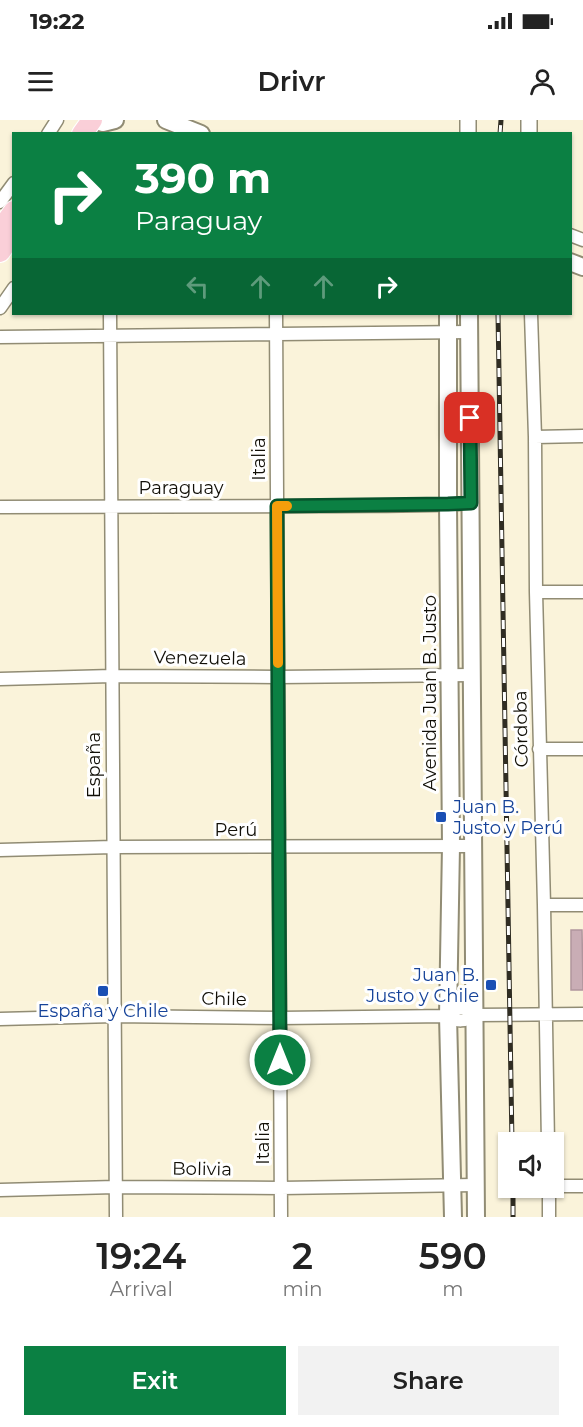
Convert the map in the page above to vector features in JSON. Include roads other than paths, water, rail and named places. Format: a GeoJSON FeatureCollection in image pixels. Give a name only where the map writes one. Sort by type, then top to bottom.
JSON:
{"type":"FeatureCollection","features":[{"type":"Feature","properties":{"kind":"highway"},"geometry":{"type":"LineString","coordinates":[[0,230],[12,214]]}},
{"type":"Feature","properties":{"kind":"highway"},"geometry":{"type":"LineString","coordinates":[[0,252],[12,235]]}},
{"type":"Feature","properties":{"kind":"main road"},"geometry":{"type":"LineString","coordinates":[[79,125],[115,120]]}},
{"type":"Feature","properties":{"kind":"main road"},"geometry":{"type":"LineString","coordinates":[[165,120],[196,132]]}},
{"type":"Feature","properties":{"kind":"main road","name":"Avenida Juan B. Justo"},"geometry":{"type":"LineString","coordinates":[[448,315],[451,846],[448,1016],[453,1217]]}},
{"type":"Feature","properties":{"kind":"main road"},"geometry":{"type":"LineString","coordinates":[[469,315],[476,1217]]}},
{"type":"Feature","properties":{"kind":"street"},"geometry":{"type":"LineString","coordinates":[[55,132],[79,125]]}},
{"type":"Feature","properties":{"kind":"street"},"geometry":{"type":"LineString","coordinates":[[0,202],[12,186]]}},
{"type":"Feature","properties":{"kind":"street"},"geometry":{"type":"LineString","coordinates":[[0,308],[12,291]]}},
{"type":"Feature","properties":{"kind":"street","name":"España"},"geometry":{"type":"LineString","coordinates":[[110,315],[116,1217]]}},
{"type":"Feature","properties":{"kind":"street","name":"Italia"},"geometry":{"type":"LineString","coordinates":[[276,315],[281,1217]]}},
{"type":"Feature","properties":{"kind":"street","name":"Córdoba"},"geometry":{"type":"LineString","coordinates":[[531,315],[548,1132]]}},
{"type":"Feature","properties":{"kind":"street"},"geometry":{"type":"LineString","coordinates":[[0,337],[469,332]]}},
{"type":"Feature","properties":{"kind":"street"},"geometry":{"type":"LineString","coordinates":[[535,437],[583,436]]}},
{"type":"Feature","properties":{"kind":"street","name":"Paraguay"},"geometry":{"type":"LineString","coordinates":[[0,507],[471,503]]}},
{"type":"Feature","properties":{"kind":"street"},"geometry":{"type":"LineString","coordinates":[[536,592],[583,592]]}},
{"type":"Feature","properties":{"kind":"street","name":"Venezuela"},"geometry":{"type":"LineString","coordinates":[[0,679],[112,676],[472,675]]}},
{"type":"Feature","properties":{"kind":"street"},"geometry":{"type":"LineString","coordinates":[[539,749],[583,749]]}},
{"type":"Feature","properties":{"kind":"street","name":"Perú"},"geometry":{"type":"LineString","coordinates":[[0,850],[113,847],[473,846]]}},
{"type":"Feature","properties":{"kind":"street"},"geometry":{"type":"LineString","coordinates":[[544,905],[583,905]]}},
{"type":"Feature","properties":{"kind":"street","name":"Chile"},"geometry":{"type":"LineString","coordinates":[[0,1019],[114,1016],[280,1018],[448,1016],[454,1020],[467,1020],[474,1015],[583,1014]]}},
{"type":"Feature","properties":{"kind":"street","name":"Bolivia"},"geometry":{"type":"LineString","coordinates":[[0,1190],[476,1185]]}},
{"type":"Feature","properties":{"kind":"street"},"geometry":{"type":"LineString","coordinates":[[564,1186],[583,1186]]}},
{"type":"Feature","properties":{"kind":"street"},"geometry":{"type":"LineString","coordinates":[[549,1198],[549,1217]]}},
{"type":"Feature","properties":{"kind":"railway"},"geometry":{"type":"LineString","coordinates":[[500,132],[501,120]]}},
{"type":"Feature","properties":{"kind":"railway"},"geometry":{"type":"LineString","coordinates":[[498,315],[512,1132]]}},
{"type":"Feature","properties":{"kind":"railway"},"geometry":{"type":"LineString","coordinates":[[513,1198],[513,1217]]}},
{"type":"Feature","properties":{"kind":"place","name":"Juan B. Justo y Perú"},"geometry":{"type":"Point","coordinates":[441,817]}},
{"type":"Feature","properties":{"kind":"place","name":"Juan B. Justo y Chile"},"geometry":{"type":"Point","coordinates":[491,985]}},
{"type":"Feature","properties":{"kind":"place","name":"España y Chile"},"geometry":{"type":"Point","coordinates":[103,991]}}]}
